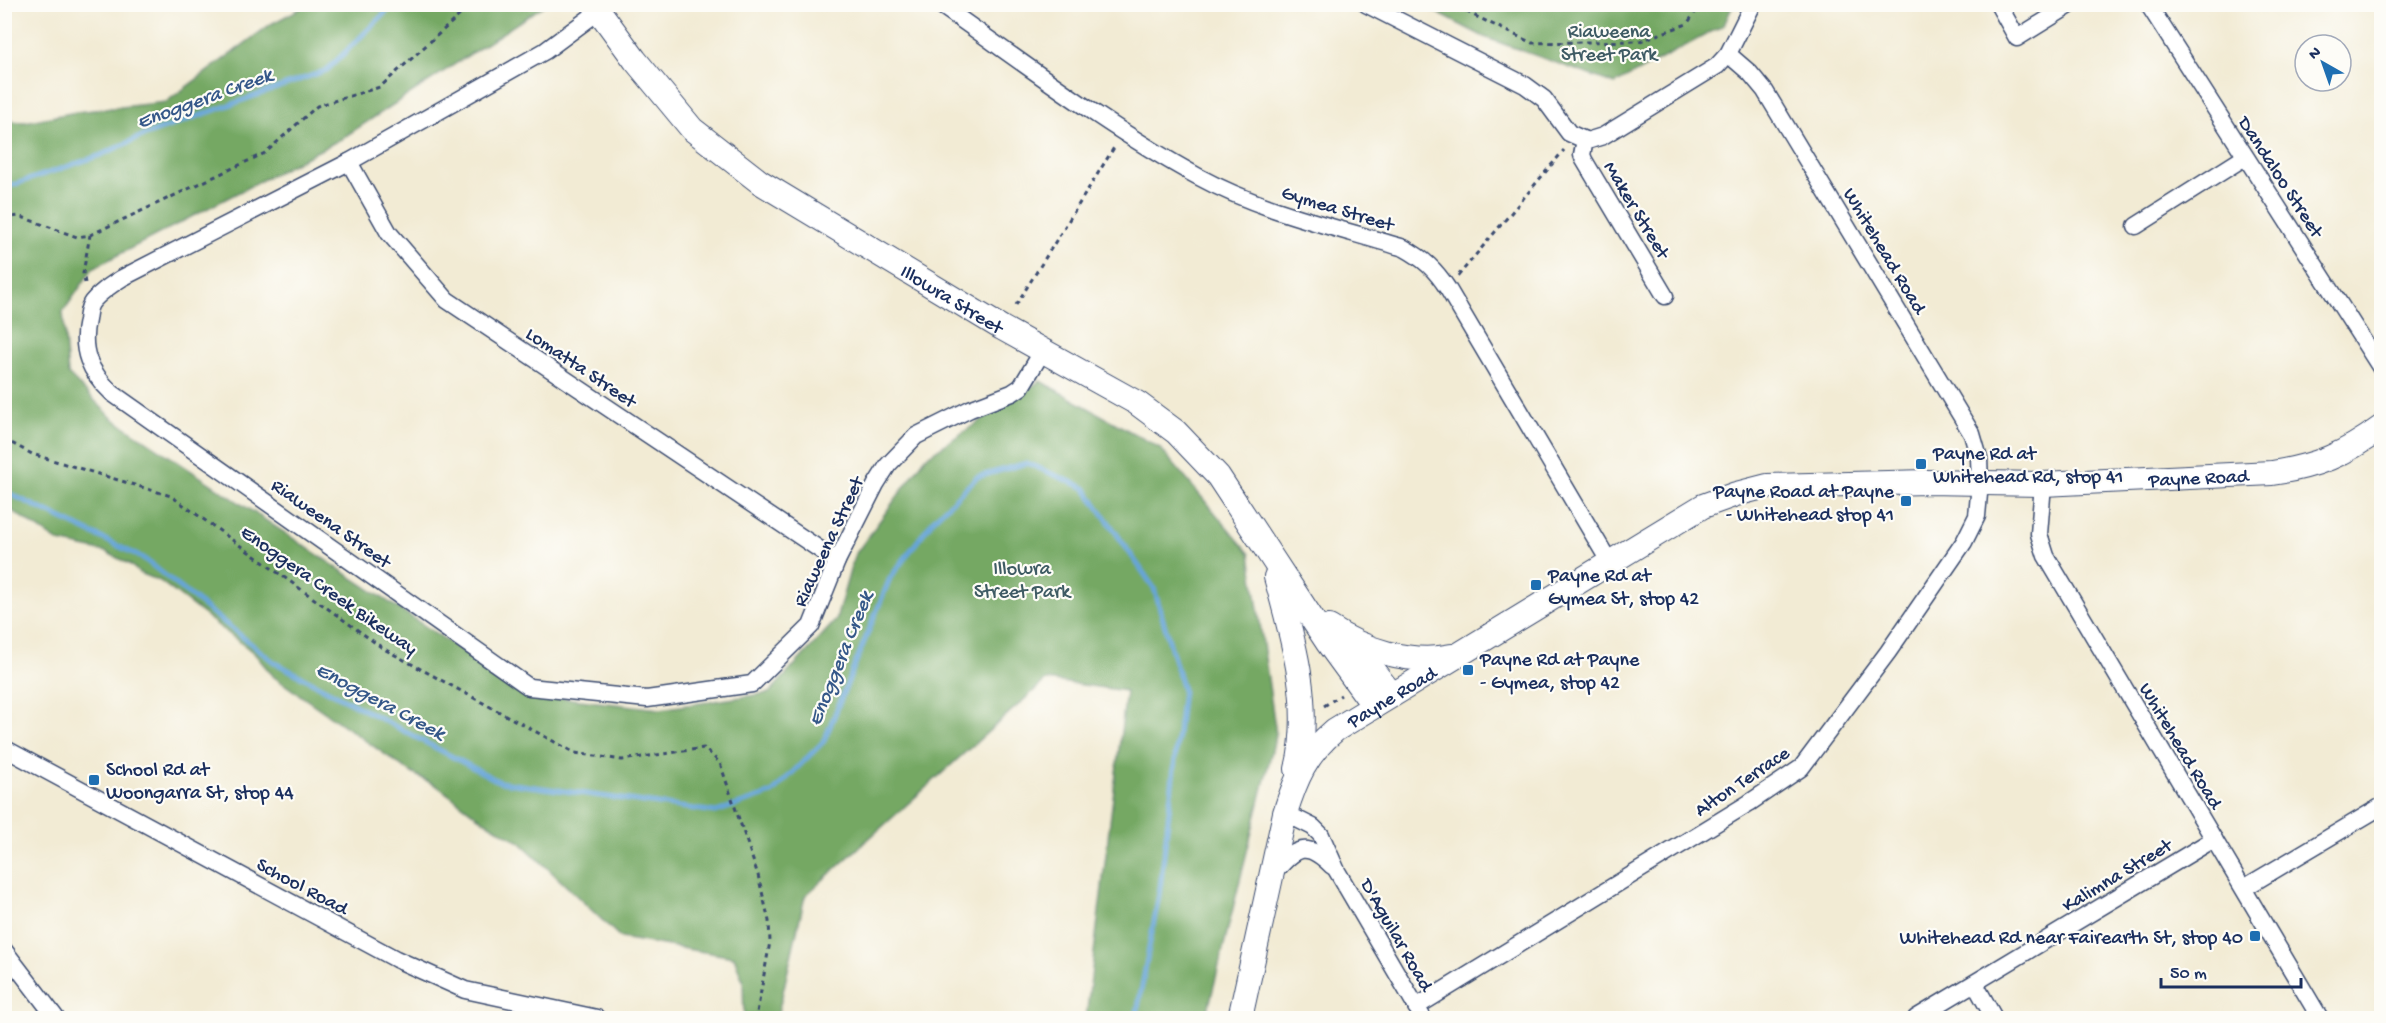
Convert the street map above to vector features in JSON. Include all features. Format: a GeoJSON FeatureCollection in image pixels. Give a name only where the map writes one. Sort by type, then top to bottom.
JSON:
{"type":"FeatureCollection","features":[{"type":"Feature","properties":{"kind":"street","name":"Gymea Street"},"geometry":{"type":"LineString","coordinates":[[939,4],[1124,132],[1198,177],[1262,205],[1404,248],[1424,259],[1437,272],[1448,289],[1610,563]]}},
{"type":"Feature","properties":{"kind":"street"},"geometry":{"type":"LineString","coordinates":[[1366,4],[1525,85],[1544,99],[1580,139],[1603,136],[1706,74],[1728,54],[1753,4]]}},
{"type":"Feature","properties":{"kind":"street"},"geometry":{"type":"LineString","coordinates":[[1998,4],[2017,38],[2072,4]]}},
{"type":"Feature","properties":{"kind":"street","name":"Dandaloo Street"},"geometry":{"type":"LineString","coordinates":[[2148,4],[2382,370]]}},
{"type":"Feature","properties":{"kind":"street"},"geometry":{"type":"LineString","coordinates":[[90,304],[102,291],[122,278],[349,162],[545,51],[596,8]]}},
{"type":"Feature","properties":{"kind":"street","name":"Illowra Street"},"geometry":{"type":"LineString","coordinates":[[596,8],[692,129],[760,182],[1042,352],[1137,403],[1176,432],[1218,476],[1328,643],[1383,701]]}},
{"type":"Feature","properties":{"kind":"street","name":"Whitehead Road"},"geometry":{"type":"LineString","coordinates":[[1728,54],[1750,73],[1765,91],[1972,434],[1979,458],[1980,483]]}},
{"type":"Feature","properties":{"kind":"street","name":"Maker Street"},"geometry":{"type":"LineString","coordinates":[[1580,139],[1584,160],[1665,296]]}},
{"type":"Feature","properties":{"kind":"street"},"geometry":{"type":"LineString","coordinates":[[2136,226],[2245,157]]}},
{"type":"Feature","properties":{"kind":"street","name":"Lomatta Street"},"geometry":{"type":"LineString","coordinates":[[349,162],[389,233],[447,300],[837,561]]}},
{"type":"Feature","properties":{"kind":"street","name":"Riaweena Street"},"geometry":{"type":"LineString","coordinates":[[90,304],[84,334],[89,364],[98,379],[112,393],[529,687],[647,699],[752,684],[811,626],[837,561],[876,484],[900,451],[916,436],[933,427],[1021,387],[1042,352]]}},
{"type":"Feature","properties":{"kind":"street","name":"Payne Road"},"geometry":{"type":"LineString","coordinates":[[1240,1018],[1285,813],[1293,786],[1306,760],[1320,742],[1335,730],[1703,506],[1767,486],[1927,482],[2043,484],[2272,473],[2305,468],[2335,457],[2382,427]]}},
{"type":"Feature","properties":{"kind":"street","name":"Alton Terrace"},"geometry":{"type":"LineString","coordinates":[[1419,1013],[1801,768],[1888,652],[1964,542],[1977,516],[1980,483]]}},
{"type":"Feature","properties":{"kind":"street","name":"Whitehead Road"},"geometry":{"type":"LineString","coordinates":[[2043,484],[2039,534],[2046,556],[2320,1018]]}},
{"type":"Feature","properties":{"kind":"street"},"geometry":{"type":"LineString","coordinates":[[1268,552],[1297,658],[1302,692],[1303,741],[1293,786]]}},
{"type":"Feature","properties":{"kind":"street","name":"Illowra Street"},"geometry":{"type":"LineString","coordinates":[[1299,599],[1354,649],[1383,701]]}},
{"type":"Feature","properties":{"kind":"street"},"geometry":{"type":"LineString","coordinates":[[1329,627],[1355,642],[1397,654],[1438,659],[1460,654]]}},
{"type":"Feature","properties":{"kind":"street","name":"School Road"},"geometry":{"type":"LineString","coordinates":[[6,752],[396,959],[465,990],[597,1018]]}},
{"type":"Feature","properties":{"kind":"street"},"geometry":{"type":"LineString","coordinates":[[2244,888],[2382,806]]}},
{"type":"Feature","properties":{"kind":"street","name":"D'Aguilar Road"},"geometry":{"type":"LineString","coordinates":[[1285,813],[1313,827],[1321,835],[1337,871],[1419,1013]]}},
{"type":"Feature","properties":{"kind":"street","name":"Kalimna Street"},"geometry":{"type":"LineString","coordinates":[[1916,1018],[2214,839]]}},
{"type":"Feature","properties":{"kind":"street","name":"D'Aguilar Road"},"geometry":{"type":"LineString","coordinates":[[1271,876],[1293,853],[1304,849],[1319,853],[1337,871]]}},
{"type":"Feature","properties":{"kind":"street"},"geometry":{"type":"LineString","coordinates":[[4,950],[56,1018]]}},
{"type":"Feature","properties":{"kind":"street"},"geometry":{"type":"LineString","coordinates":[[1975,984],[1994,1018]]}},
{"type":"Feature","properties":{"kind":"path"},"geometry":{"type":"LineString","coordinates":[[4,218],[19,216],[77,237],[90,235],[265,153],[317,106],[380,87],[472,4]]}},
{"type":"Feature","properties":{"kind":"path"},"geometry":{"type":"LineString","coordinates":[[1450,4],[1532,43],[1640,41],[1687,24],[1701,4]]}},
{"type":"Feature","properties":{"kind":"path"},"geometry":{"type":"LineString","coordinates":[[1016,305],[1124,132]]}},
{"type":"Feature","properties":{"kind":"path"},"geometry":{"type":"LineString","coordinates":[[1448,289],[1580,139]]}},
{"type":"Feature","properties":{"kind":"path"},"geometry":{"type":"LineString","coordinates":[[90,235],[83,273],[90,304]]}},
{"type":"Feature","properties":{"kind":"path","name":"Enoggera Creek Bikeway"},"geometry":{"type":"LineString","coordinates":[[4,440],[32,453],[171,496],[384,649],[575,753],[622,760],[704,748],[720,764],[758,875],[769,921],[770,942],[756,1018]]}},
{"type":"Feature","properties":{"kind":"path"},"geometry":{"type":"LineString","coordinates":[[1320,708],[1345,692]]}},
{"type":"Feature","properties":{"kind":"green space","name":"Riaweena Street Park"},"geometry":{"type":"Polygon","coordinates":[[[1733,4],[1724,25],[1615,84],[1484,37],[1422,5],[1733,4]]]}},
{"type":"Feature","properties":{"kind":"green space","name":"Illowra Street Park"},"geometry":{"type":"Polygon","coordinates":[[[307,5],[545,5],[341,139],[93,268],[63,312],[68,374],[112,418],[527,694],[660,709],[769,693],[836,620],[854,556],[926,457],[1040,381],[1160,448],[1250,554],[1276,734],[1206,1018],[1086,1018],[1126,691],[1046,680],[805,896],[777,1018],[744,1018],[743,981],[734,957],[621,938],[520,842],[484,821],[437,786],[412,773],[274,677],[254,653],[160,581],[140,573],[129,564],[106,552],[59,542],[5,506],[4,121],[25,122],[76,112],[166,102],[271,24],[307,5]]]}},
{"type":"Feature","properties":{"kind":"waterway","name":"Enoggera Creek"},"geometry":{"type":"LineString","coordinates":[[4,188],[101,155],[140,137],[327,70],[394,4]]}},
{"type":"Feature","properties":{"kind":"waterway","name":"Enoggera Creek"},"geometry":{"type":"LineString","coordinates":[[4,491],[143,558],[274,662],[500,782],[716,812],[772,793],[824,741],[890,578],[934,519],[977,477],[1027,463],[1085,488],[1154,588],[1183,690],[1160,889],[1136,1018]]}},
{"type":"Feature","properties":{"kind":"place","name":"Payne Rd at Whitehead Rd, stop 41"},"geometry":{"type":"Point","coordinates":[1921,464]}},
{"type":"Feature","properties":{"kind":"place","name":"Payne Road at Payne - Whitehead stop 41"},"geometry":{"type":"Point","coordinates":[1906,501]}},
{"type":"Feature","properties":{"kind":"place","name":"Payne Rd at Gymea St, stop 42"},"geometry":{"type":"Point","coordinates":[1536,585]}},
{"type":"Feature","properties":{"kind":"place","name":"Payne Rd at Payne - Gymea, stop 42"},"geometry":{"type":"Point","coordinates":[1468,670]}},
{"type":"Feature","properties":{"kind":"place","name":"School Rd at Woongarra St, stop 44"},"geometry":{"type":"Point","coordinates":[94,780]}},
{"type":"Feature","properties":{"kind":"place","name":"Whitehead Rd near Fairearth St, stop 40"},"geometry":{"type":"Point","coordinates":[2255,936]}}]}
